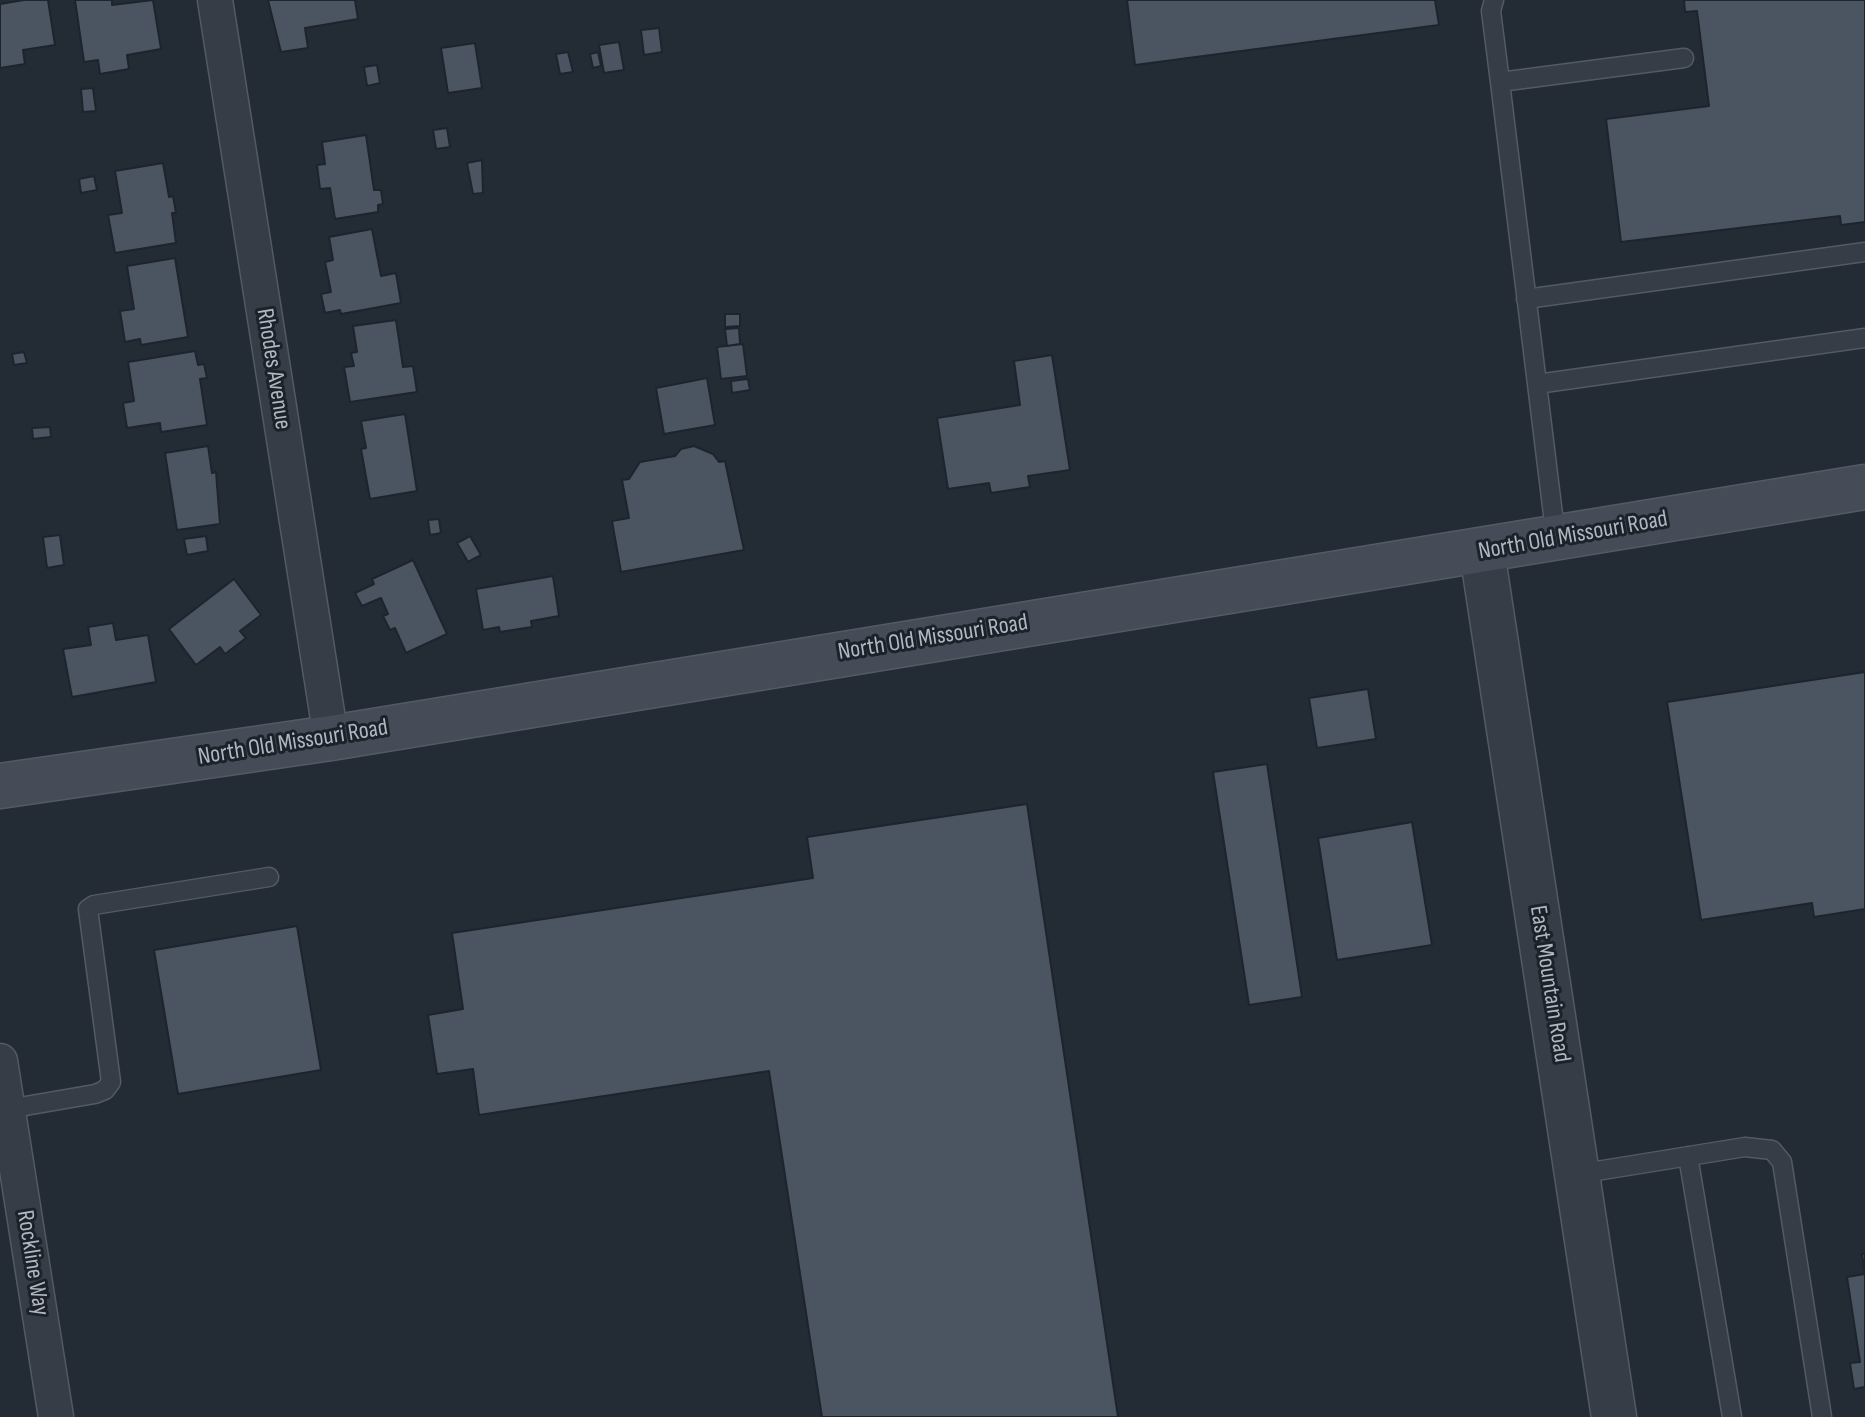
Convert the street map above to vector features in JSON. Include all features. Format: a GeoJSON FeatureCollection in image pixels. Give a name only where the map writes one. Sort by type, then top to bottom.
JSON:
{"type":"FeatureCollection","features":[{"type":"Feature","properties":{"kind":"main road","name":"North Old Missouri Road"},"geometry":{"type":"LineString","coordinates":[[0,786],[331,738],[1226,589],[1482,552],[1865,487]]}},
{"type":"Feature","properties":{"kind":"street","name":"Rhodes Avenue"},"geometry":{"type":"LineString","coordinates":[[215,0],[331,738]]}},
{"type":"Feature","properties":{"kind":"street","name":"East Mountain Road"},"geometry":{"type":"LineString","coordinates":[[1482,552],[1614,1417]]}},
{"type":"Feature","properties":{"kind":"street","name":"Rockline Way"},"geometry":{"type":"LineString","coordinates":[[0,1061],[56,1417]]}},
{"type":"Feature","properties":{"kind":"lane"},"geometry":{"type":"LineString","coordinates":[[1494,0],[1491,11],[1556,539]]}},
{"type":"Feature","properties":{"kind":"lane"},"geometry":{"type":"LineString","coordinates":[[1500,82],[1684,58]]}},
{"type":"Feature","properties":{"kind":"lane"},"geometry":{"type":"LineString","coordinates":[[1526,299],[1865,252]]}},
{"type":"Feature","properties":{"kind":"lane"},"geometry":{"type":"LineString","coordinates":[[1537,384],[1865,338]]}},
{"type":"Feature","properties":{"kind":"lane"},"geometry":{"type":"LineString","coordinates":[[8,1109],[95,1094],[105,1090],[111,1082],[88,909],[94,905],[269,877]]}},
{"type":"Feature","properties":{"kind":"lane"},"geometry":{"type":"LineString","coordinates":[[1578,1174],[1745,1147],[1772,1150],[1782,1162],[1822,1417]]}},
{"type":"Feature","properties":{"kind":"lane"},"geometry":{"type":"LineString","coordinates":[[1688,1156],[1732,1417]]}},
{"type":"Feature","properties":{"kind":"building"},"geometry":{"type":"Polygon","coordinates":[[[48,0],[55,45],[23,50],[25,64],[0,68],[0,4],[48,0]]]}},
{"type":"Feature","properties":{"kind":"building"},"geometry":{"type":"Polygon","coordinates":[[[75,0],[112,0],[112,5],[153,0],[161,49],[127,55],[129,69],[100,74],[98,60],[84,62],[75,0]]]}},
{"type":"Feature","properties":{"kind":"building"},"geometry":{"type":"Polygon","coordinates":[[[268,0],[355,0],[358,19],[305,28],[308,48],[281,52],[268,0]]]}},
{"type":"Feature","properties":{"kind":"building"},"geometry":{"type":"Polygon","coordinates":[[[1127,0],[1435,0],[1439,25],[1135,65],[1127,0]]]}},
{"type":"Feature","properties":{"kind":"building"},"geometry":{"type":"Polygon","coordinates":[[[1684,0],[1865,0],[1865,222],[1841,225],[1840,216],[1621,242],[1606,119],[1709,106],[1697,11],[1685,12],[1684,0]]]}},
{"type":"Feature","properties":{"kind":"building"},"geometry":{"type":"Polygon","coordinates":[[[659,28],[662,52],[644,55],[641,30],[659,28]]]}},
{"type":"Feature","properties":{"kind":"building"},"geometry":{"type":"Polygon","coordinates":[[[619,42],[624,70],[604,73],[599,45],[619,42]]]}},
{"type":"Feature","properties":{"kind":"building"},"geometry":{"type":"Polygon","coordinates":[[[475,43],[482,88],[448,93],[441,48],[475,43]]]}},
{"type":"Feature","properties":{"kind":"building"},"geometry":{"type":"Polygon","coordinates":[[[568,52],[573,72],[560,74],[556,54],[568,52]]]}},
{"type":"Feature","properties":{"kind":"building"},"geometry":{"type":"Polygon","coordinates":[[[598,52],[601,66],[593,68],[590,54],[598,52]]]}},
{"type":"Feature","properties":{"kind":"building"},"geometry":{"type":"Polygon","coordinates":[[[377,65],[380,83],[367,86],[364,67],[377,65]]]}},
{"type":"Feature","properties":{"kind":"building"},"geometry":{"type":"Polygon","coordinates":[[[93,88],[96,111],[83,112],[81,89],[93,88]]]}},
{"type":"Feature","properties":{"kind":"building"},"geometry":{"type":"Polygon","coordinates":[[[447,128],[450,147],[436,149],[433,130],[447,128]]]}},
{"type":"Feature","properties":{"kind":"building"},"geometry":{"type":"Polygon","coordinates":[[[366,135],[374,190],[381,190],[383,204],[378,205],[378,212],[335,219],[330,188],[320,189],[317,165],[325,164],[322,142],[366,135]]]}},
{"type":"Feature","properties":{"kind":"building"},"geometry":{"type":"Polygon","coordinates":[[[482,160],[483,193],[473,194],[467,163],[482,160]]]}},
{"type":"Feature","properties":{"kind":"building"},"geometry":{"type":"Polygon","coordinates":[[[163,163],[169,197],[173,196],[176,213],[172,213],[176,243],[115,253],[108,215],[122,213],[115,171],[163,163]]]}},
{"type":"Feature","properties":{"kind":"building"},"geometry":{"type":"Polygon","coordinates":[[[94,176],[97,190],[81,193],[79,179],[94,176]]]}},
{"type":"Feature","properties":{"kind":"building"},"geometry":{"type":"Polygon","coordinates":[[[372,229],[381,276],[396,273],[401,303],[341,314],[340,310],[325,313],[321,294],[331,292],[325,262],[333,260],[329,237],[372,229]]]}},
{"type":"Feature","properties":{"kind":"building"},"geometry":{"type":"Polygon","coordinates":[[[175,258],[188,337],[141,345],[140,339],[125,342],[120,311],[134,309],[127,266],[175,258]]]}},
{"type":"Feature","properties":{"kind":"building"},"geometry":{"type":"Polygon","coordinates":[[[725,314],[740,314],[740,326],[725,327],[725,314]]]}},
{"type":"Feature","properties":{"kind":"building"},"geometry":{"type":"Polygon","coordinates":[[[396,320],[403,367],[413,366],[417,392],[350,402],[344,367],[354,366],[351,353],[357,352],[353,326],[396,320]]]}},
{"type":"Feature","properties":{"kind":"building"},"geometry":{"type":"Polygon","coordinates":[[[739,328],[740,344],[727,346],[725,329],[739,328]]]}},
{"type":"Feature","properties":{"kind":"building"},"geometry":{"type":"Polygon","coordinates":[[[743,344],[747,376],[721,379],[717,347],[743,344]]]}},
{"type":"Feature","properties":{"kind":"building"},"geometry":{"type":"Polygon","coordinates":[[[195,351],[198,365],[204,364],[207,378],[200,379],[207,425],[161,432],[160,423],[127,428],[123,403],[134,401],[128,362],[195,351]]]}},
{"type":"Feature","properties":{"kind":"building"},"geometry":{"type":"Polygon","coordinates":[[[24,352],[27,363],[14,365],[12,354],[24,352]]]}},
{"type":"Feature","properties":{"kind":"building"},"geometry":{"type":"Polygon","coordinates":[[[1052,355],[1070,470],[1028,476],[1030,487],[991,493],[989,483],[948,489],[937,418],[1020,405],[1014,361],[1052,355]]]}},
{"type":"Feature","properties":{"kind":"building"},"geometry":{"type":"Polygon","coordinates":[[[707,378],[715,425],[664,434],[656,388],[707,378]]]}},
{"type":"Feature","properties":{"kind":"building"},"geometry":{"type":"Polygon","coordinates":[[[748,379],[750,390],[732,393],[731,381],[748,379]]]}},
{"type":"Feature","properties":{"kind":"building"},"geometry":{"type":"Polygon","coordinates":[[[405,414],[417,491],[370,499],[361,449],[366,448],[361,421],[405,414]]]}},
{"type":"Feature","properties":{"kind":"building"},"geometry":{"type":"Polygon","coordinates":[[[50,427],[51,437],[33,439],[32,428],[50,427]]]}},
{"type":"Feature","properties":{"kind":"building"},"geometry":{"type":"Polygon","coordinates":[[[208,446],[212,473],[216,472],[220,524],[177,530],[165,453],[208,446]]]}},
{"type":"Feature","properties":{"kind":"building"},"geometry":{"type":"Polygon","coordinates":[[[694,446],[713,454],[719,462],[725,461],[744,550],[621,572],[612,521],[629,518],[622,480],[629,479],[640,462],[675,456],[681,449],[694,446]]]}},
{"type":"Feature","properties":{"kind":"building"},"geometry":{"type":"Polygon","coordinates":[[[439,519],[441,533],[430,535],[428,520],[439,519]]]}},
{"type":"Feature","properties":{"kind":"building"},"geometry":{"type":"Polygon","coordinates":[[[60,535],[64,565],[47,568],[43,537],[60,535]]]}},
{"type":"Feature","properties":{"kind":"building"},"geometry":{"type":"Polygon","coordinates":[[[206,536],[208,551],[187,555],[184,539],[206,536]]]}},
{"type":"Feature","properties":{"kind":"building"},"geometry":{"type":"Polygon","coordinates":[[[470,536],[481,555],[468,562],[457,543],[470,536]]]}},
{"type":"Feature","properties":{"kind":"building"},"geometry":{"type":"Polygon","coordinates":[[[413,560],[447,634],[406,653],[395,628],[390,630],[383,616],[388,614],[381,598],[362,606],[355,593],[374,584],[372,579],[413,560]]]}},
{"type":"Feature","properties":{"kind":"building"},"geometry":{"type":"Polygon","coordinates":[[[553,576],[559,616],[531,621],[532,627],[500,632],[499,627],[483,630],[476,589],[553,576]]]}},
{"type":"Feature","properties":{"kind":"building"},"geometry":{"type":"Polygon","coordinates":[[[234,579],[261,615],[240,631],[246,638],[225,654],[220,647],[196,665],[169,629],[234,579]]]}},
{"type":"Feature","properties":{"kind":"building"},"geometry":{"type":"Polygon","coordinates":[[[113,623],[116,640],[148,635],[156,682],[72,697],[63,649],[91,645],[88,627],[113,623]]]}},
{"type":"Feature","properties":{"kind":"building"},"geometry":{"type":"Polygon","coordinates":[[[1865,672],[1865,909],[1814,917],[1812,903],[1701,920],[1667,702],[1865,672]]]}},
{"type":"Feature","properties":{"kind":"building"},"geometry":{"type":"Polygon","coordinates":[[[1368,689],[1376,739],[1317,748],[1309,698],[1368,689]]]}},
{"type":"Feature","properties":{"kind":"building"},"geometry":{"type":"Polygon","coordinates":[[[1267,764],[1302,997],[1249,1005],[1213,772],[1267,764]]]}},
{"type":"Feature","properties":{"kind":"building"},"geometry":{"type":"Polygon","coordinates":[[[1027,804],[1118,1417],[822,1417],[769,1071],[479,1115],[473,1069],[437,1074],[428,1015],[463,1009],[452,933],[813,878],[807,837],[1027,804]]]}},
{"type":"Feature","properties":{"kind":"building"},"geometry":{"type":"Polygon","coordinates":[[[1412,822],[1432,945],[1337,960],[1318,838],[1412,822]]]}},
{"type":"Feature","properties":{"kind":"building"},"geometry":{"type":"Polygon","coordinates":[[[297,926],[321,1070],[178,1094],[154,950],[297,926]]]}},
{"type":"Feature","properties":{"kind":"building"},"geometry":{"type":"Polygon","coordinates":[[[1865,1274],[1865,1387],[1854,1389],[1850,1363],[1860,1362],[1847,1277],[1865,1274]]]}}]}
